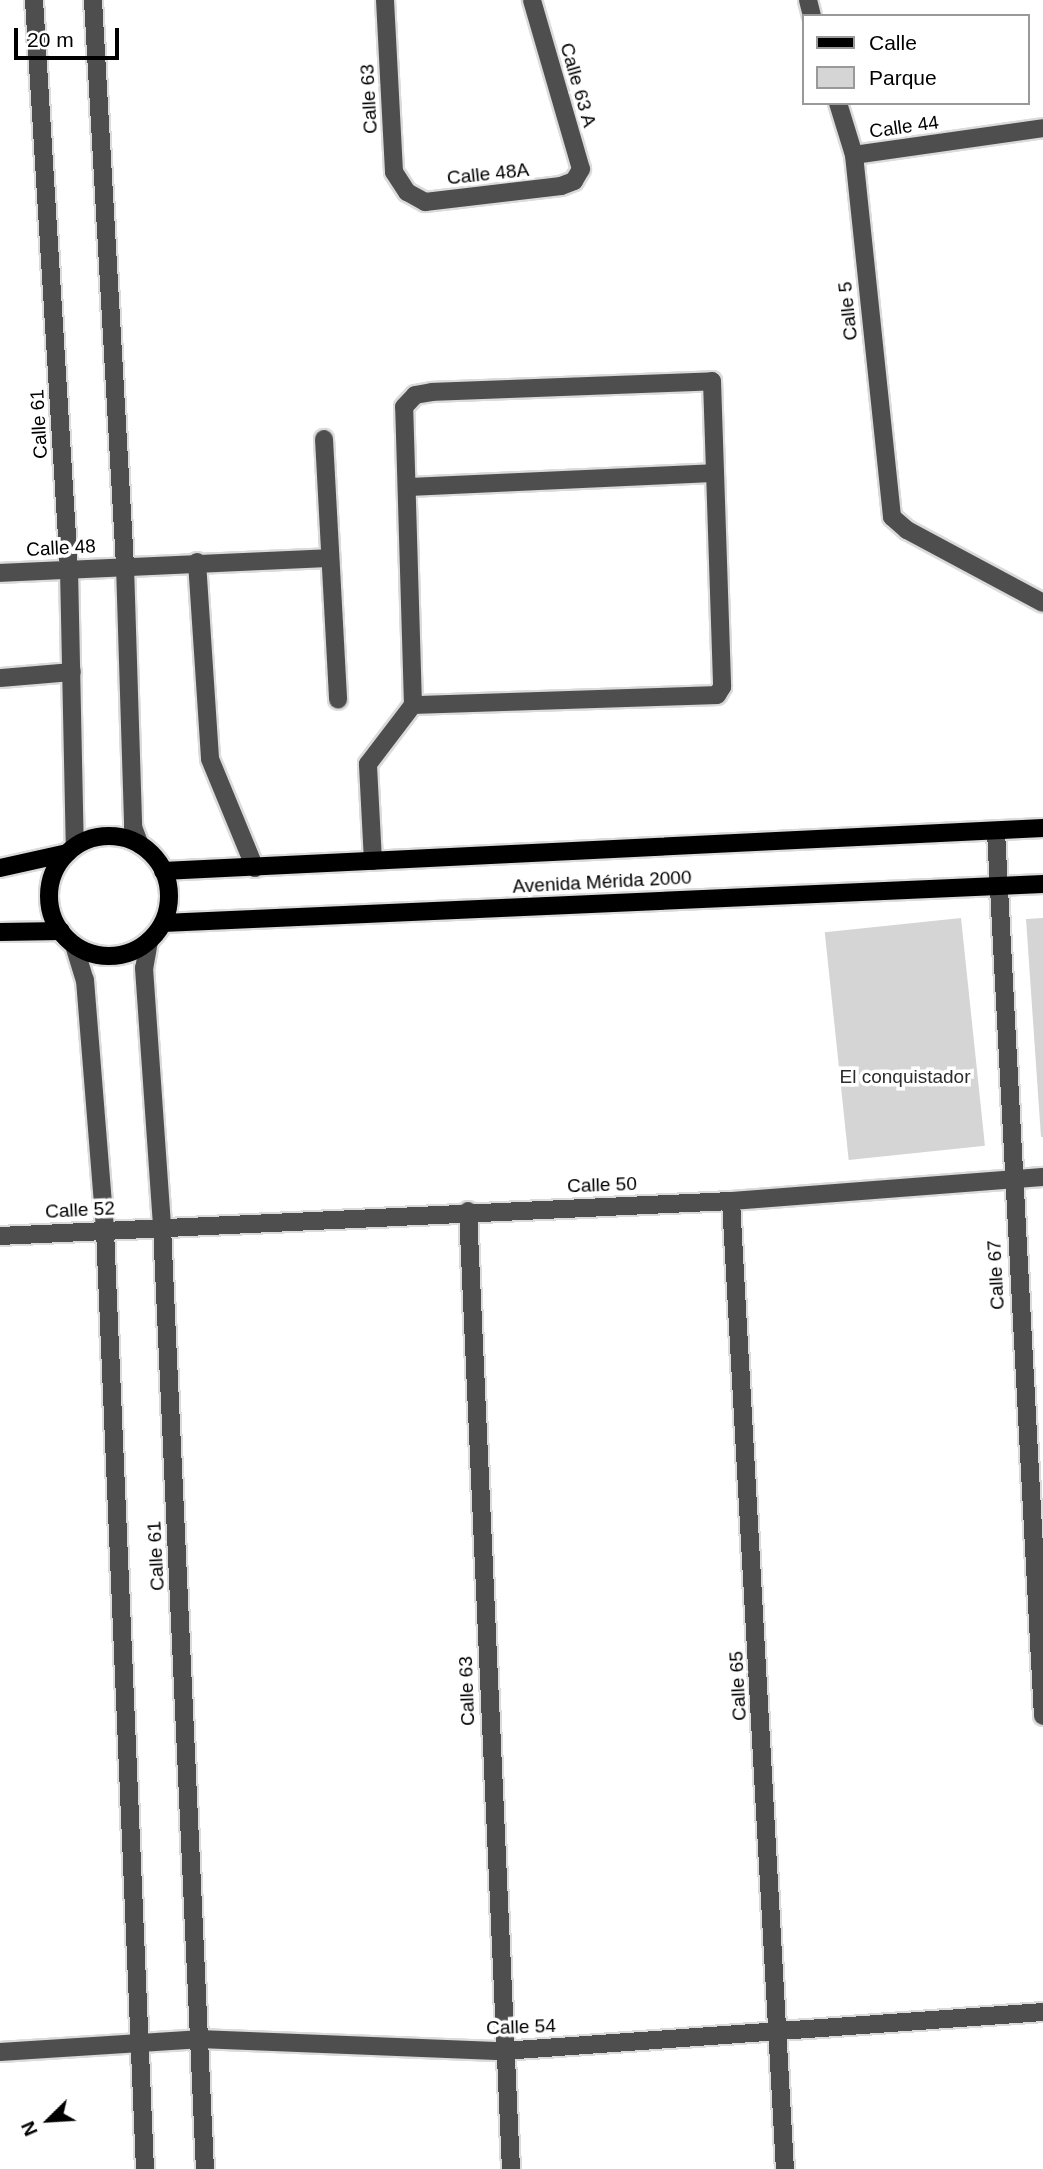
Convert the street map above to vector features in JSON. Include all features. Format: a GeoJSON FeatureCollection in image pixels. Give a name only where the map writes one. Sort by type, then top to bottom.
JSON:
{"type":"FeatureCollection","features":[{"type":"Feature","properties":{"kind":"main road","name":"Avenida Mérida 2000"},"geometry":{"type":"LineString","coordinates":[[163,871],[1043,828]]}},
{"type":"Feature","properties":{"kind":"main road"},"geometry":{"type":"LineString","coordinates":[[0,868],[71,850],[103,836],[140,845],[163,871],[169,888],[163,923],[149,941],[131,952],[111,957],[74,944],[61,931],[49,900],[50,883],[71,850]]}},
{"type":"Feature","properties":{"kind":"main road","name":"Avenida Mérida 2000"},"geometry":{"type":"LineString","coordinates":[[163,923],[1043,884]]}},
{"type":"Feature","properties":{"kind":"main road"},"geometry":{"type":"LineString","coordinates":[[0,932],[61,931]]}},
{"type":"Feature","properties":{"kind":"street","name":"Calle 61"},"geometry":{"type":"LineString","coordinates":[[34,0],[69,569],[72,672],[71,850]]}},
{"type":"Feature","properties":{"kind":"street"},"geometry":{"type":"LineString","coordinates":[[93,0],[125,566],[133,827],[140,845]]}},
{"type":"Feature","properties":{"kind":"street","name":"Calle 63"},"geometry":{"type":"LineString","coordinates":[[385,0],[394,172],[407,192]]}},
{"type":"Feature","properties":{"kind":"street","name":"Calle 63 A"},"geometry":{"type":"LineString","coordinates":[[532,0],[581,169],[574,181]]}},
{"type":"Feature","properties":{"kind":"street","name":"Calle 5"},"geometry":{"type":"LineString","coordinates":[[839,105],[854,155],[892,517],[908,530],[1043,603]]}},
{"type":"Feature","properties":{"kind":"street","name":"Calle 44"},"geometry":{"type":"LineString","coordinates":[[854,155],[1043,128]]}},
{"type":"Feature","properties":{"kind":"street","name":"Calle 48A"},"geometry":{"type":"LineString","coordinates":[[407,192],[425,202],[561,187],[574,181]]}},
{"type":"Feature","properties":{"kind":"street"},"geometry":{"type":"LineString","coordinates":[[373,861],[368,764],[413,705],[404,407],[415,395],[432,392],[712,381],[722,687],[717,695],[413,705]]}},
{"type":"Feature","properties":{"kind":"street"},"geometry":{"type":"LineString","coordinates":[[324,439],[338,700]]}},
{"type":"Feature","properties":{"kind":"street"},"geometry":{"type":"LineString","coordinates":[[407,487],[715,473]]}},
{"type":"Feature","properties":{"kind":"street","name":"Calle 48"},"geometry":{"type":"LineString","coordinates":[[0,573],[330,558]]}},
{"type":"Feature","properties":{"kind":"street"},"geometry":{"type":"LineString","coordinates":[[197,562],[209,759],[255,868]]}},
{"type":"Feature","properties":{"kind":"street"},"geometry":{"type":"LineString","coordinates":[[0,678],[72,672]]}},
{"type":"Feature","properties":{"kind":"street","name":"Calle 67"},"geometry":{"type":"LineString","coordinates":[[996,832],[1012,1179],[1043,1716]]}},
{"type":"Feature","properties":{"kind":"street","name":"Calle 61"},"geometry":{"type":"LineString","coordinates":[[149,941],[144,968],[162,1227],[205,2169]]}},
{"type":"Feature","properties":{"kind":"street","name":"Calle 61"},"geometry":{"type":"LineString","coordinates":[[74,944],[85,980],[105,1230],[142,2041],[145,2169]]}},
{"type":"Feature","properties":{"kind":"street","name":"Calle 50"},"geometry":{"type":"LineString","coordinates":[[162,1227],[731,1201],[1043,1177]]}},
{"type":"Feature","properties":{"kind":"street","name":"Calle 65"},"geometry":{"type":"LineString","coordinates":[[731,1201],[785,2169]]}},
{"type":"Feature","properties":{"kind":"street","name":"Calle 63"},"geometry":{"type":"LineString","coordinates":[[468,1211],[503,2051],[511,2169]]}},
{"type":"Feature","properties":{"kind":"street","name":"Calle 52"},"geometry":{"type":"LineString","coordinates":[[0,1236],[162,1227]]}},
{"type":"Feature","properties":{"kind":"street","name":"Calle 54"},"geometry":{"type":"LineString","coordinates":[[0,2052],[199,2039],[503,2051],[779,2034],[1043,2012]]}},
{"type":"Feature","properties":{"kind":"green space","name":"El conquistador"},"geometry":{"type":"Polygon","coordinates":[[[961,918],[985,1146],[849,1160],[825,932],[961,918]]]}},
{"type":"Feature","properties":{"kind":"green space"},"geometry":{"type":"Polygon","coordinates":[[[1043,918],[1043,1137],[1041,1137],[1026,919],[1043,918]]]}}]}
